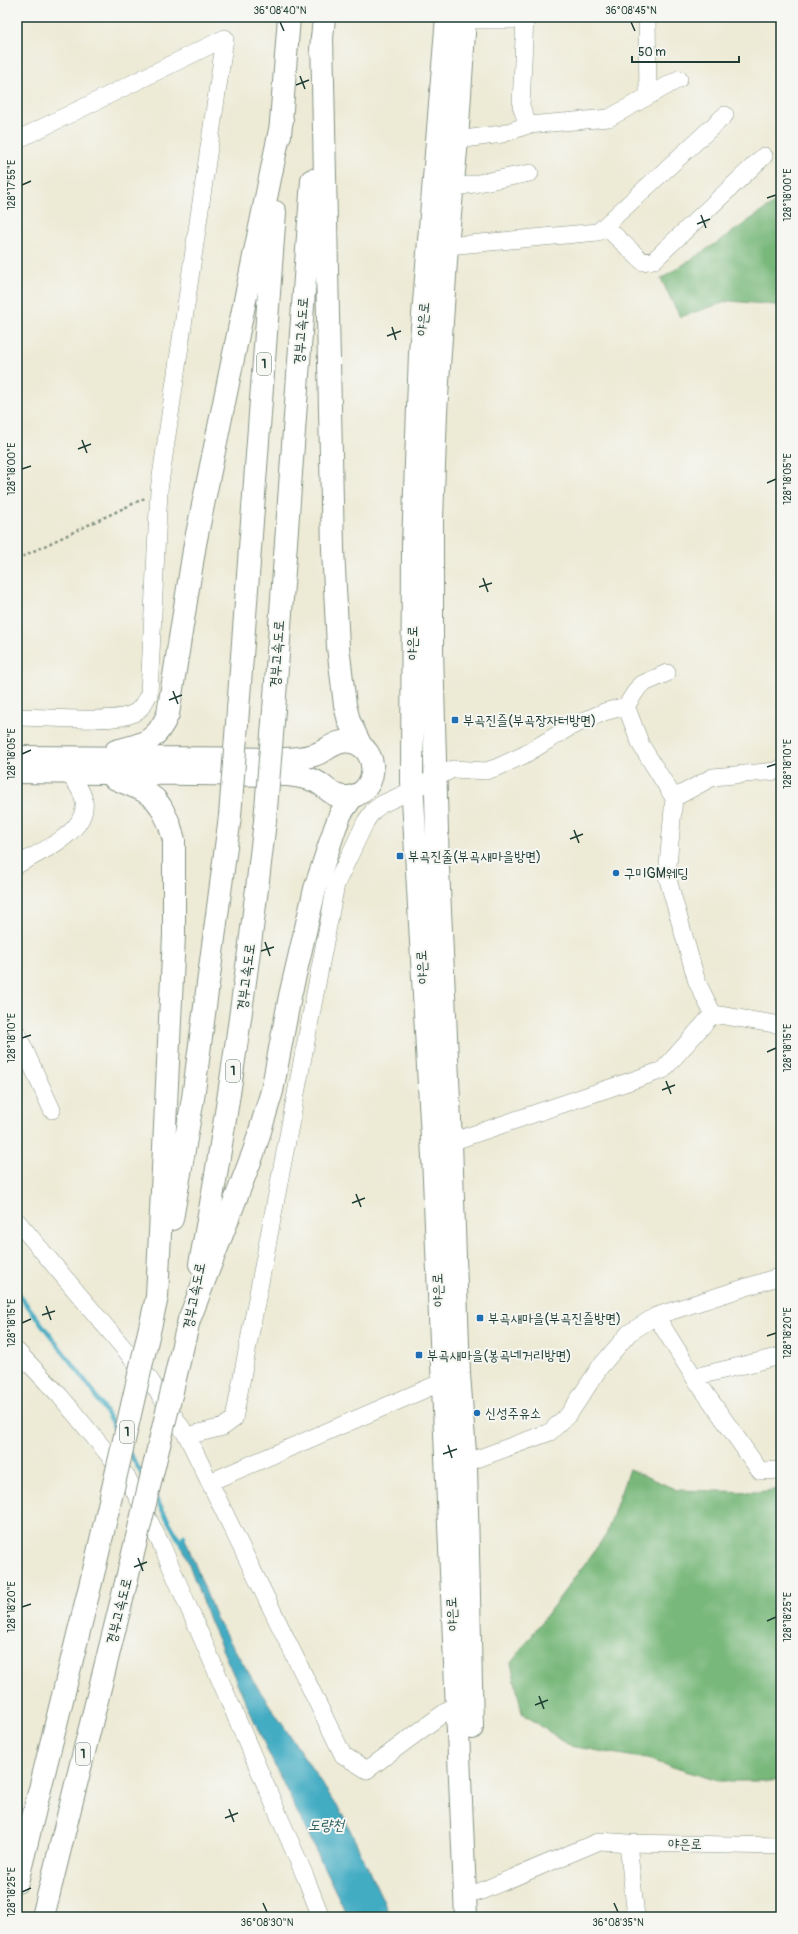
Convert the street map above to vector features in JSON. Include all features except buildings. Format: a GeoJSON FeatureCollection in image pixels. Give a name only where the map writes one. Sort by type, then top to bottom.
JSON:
{"type":"FeatureCollection","features":[{"type":"Feature","properties":{"kind":"main road","name":"1"},"geometry":{"type":"LineString","coordinates":[[17,1882],[95,1566],[157,1297],[193,1098],[230,816],[289,17]]}},
{"type":"Feature","properties":{"kind":"main road","name":"야은로"},"geometry":{"type":"LineString","coordinates":[[459,18],[457,140],[447,246],[436,412],[432,519],[432,651],[435,779],[451,1142],[459,1374],[455,1467],[456,1704],[466,1917]]}},
{"type":"Feature","properties":{"kind":"main road","name":"야은로"},"geometry":{"type":"LineString","coordinates":[[459,18],[420,353],[413,546],[412,791],[432,1148],[442,1382],[455,1467],[471,1704],[480,1917]]}},
{"type":"Feature","properties":{"kind":"main road"},"geometry":{"type":"LineString","coordinates":[[189,1320],[254,1151],[272,1091],[290,996],[315,889],[337,823],[346,805],[353,796],[366,788],[373,773],[370,758],[361,746],[349,721],[345,705],[338,640],[333,548],[323,27]]}},
{"type":"Feature","properties":{"kind":"main road","name":"경부고속도로"},"geometry":{"type":"LineString","coordinates":[[43,1917],[124,1591],[189,1320],[217,1174],[245,988],[265,821],[323,27]]}},
{"type":"Feature","properties":{"kind":"main road"},"geometry":{"type":"LineString","coordinates":[[93,765],[115,752],[144,743],[154,737],[162,730],[168,714],[195,544],[282,120]]}},
{"type":"Feature","properties":{"kind":"main road"},"geometry":{"type":"LineString","coordinates":[[17,772],[66,772],[93,765],[287,759],[314,755],[333,745],[343,742],[354,743],[361,746]]}},
{"type":"Feature","properties":{"kind":"main road"},"geometry":{"type":"LineString","coordinates":[[17,757],[93,765],[288,775],[308,779],[323,786],[336,796],[353,796]]}},
{"type":"Feature","properties":{"kind":"main road"},"geometry":{"type":"LineString","coordinates":[[93,765],[144,791],[154,799],[161,807],[169,823],[174,840],[174,935],[157,1297]]}},
{"type":"Feature","properties":{"kind":"street"},"geometry":{"type":"LineString","coordinates":[[646,17],[648,96]]}},
{"type":"Feature","properties":{"kind":"street"},"geometry":{"type":"LineString","coordinates":[[459,18],[525,19],[521,106],[528,125]]}},
{"type":"Feature","properties":{"kind":"street"},"geometry":{"type":"LineString","coordinates":[[17,140],[225,38],[160,490],[150,687],[145,701],[140,709],[134,714],[118,719],[17,716]]}},
{"type":"Feature","properties":{"kind":"street"},"geometry":{"type":"LineString","coordinates":[[457,140],[502,134],[528,125],[609,118],[679,79]]}},
{"type":"Feature","properties":{"kind":"street"},"geometry":{"type":"LineString","coordinates":[[447,246],[598,232],[725,115]]}},
{"type":"Feature","properties":{"kind":"street"},"geometry":{"type":"LineString","coordinates":[[605,226],[643,262],[654,260],[764,156]]}},
{"type":"Feature","properties":{"kind":"street"},"geometry":{"type":"LineString","coordinates":[[453,188],[530,173]]}},
{"type":"Feature","properties":{"kind":"street"},"geometry":{"type":"LineString","coordinates":[[187,1436],[223,1427],[234,1419],[336,884],[356,840],[373,811],[388,800],[412,791],[453,769],[486,771],[524,755],[570,727],[604,712],[626,706],[640,685],[667,673]]}},
{"type":"Feature","properties":{"kind":"street"},"geometry":{"type":"LineString","coordinates":[[626,706],[641,745],[674,798],[667,876],[696,982],[713,1014]]}},
{"type":"Feature","properties":{"kind":"street"},"geometry":{"type":"LineString","coordinates":[[323,786],[318,769],[320,758],[326,749]]}},
{"type":"Feature","properties":{"kind":"street"},"geometry":{"type":"LineString","coordinates":[[674,798],[713,777],[777,771],[781,768]]}},
{"type":"Feature","properties":{"kind":"street"},"geometry":{"type":"LineString","coordinates":[[17,865],[64,839],[80,822],[84,806],[83,798],[76,782],[66,772]]}},
{"type":"Feature","properties":{"kind":"street"},"geometry":{"type":"LineString","coordinates":[[451,1142],[663,1070],[713,1014]]}},
{"type":"Feature","properties":{"kind":"street"},"geometry":{"type":"LineString","coordinates":[[713,1014],[781,1025]]}},
{"type":"Feature","properties":{"kind":"street"},"geometry":{"type":"LineString","coordinates":[[17,1033],[52,1110]]}},
{"type":"Feature","properties":{"kind":"street"},"geometry":{"type":"LineString","coordinates":[[17,1221],[148,1377],[187,1436],[342,1755],[368,1770],[456,1704]]}},
{"type":"Feature","properties":{"kind":"street"},"geometry":{"type":"LineString","coordinates":[[455,1467],[550,1432],[569,1414],[600,1367],[629,1333],[656,1316],[781,1276]]}},
{"type":"Feature","properties":{"kind":"street"},"geometry":{"type":"LineString","coordinates":[[656,1316],[694,1377],[760,1471],[781,1470]]}},
{"type":"Feature","properties":{"kind":"street"},"geometry":{"type":"LineString","coordinates":[[17,1351],[60,1396],[127,1477],[162,1546],[305,1876],[321,1917]]}},
{"type":"Feature","properties":{"kind":"street"},"geometry":{"type":"LineString","coordinates":[[694,1377],[781,1356]]}},
{"type":"Feature","properties":{"kind":"street"},"geometry":{"type":"LineString","coordinates":[[210,1482],[442,1382]]}},
{"type":"Feature","properties":{"kind":"street","name":"야은로"},"geometry":{"type":"LineString","coordinates":[[479,1892],[600,1841],[628,1843],[781,1846]]}},
{"type":"Feature","properties":{"kind":"street"},"geometry":{"type":"LineString","coordinates":[[628,1843],[636,1917]]}},
{"type":"Feature","properties":{"kind":"path"},"geometry":{"type":"LineString","coordinates":[[17,559],[160,490]]}},
{"type":"Feature","properties":{"kind":"green space"},"geometry":{"type":"Polygon","coordinates":[[[781,198],[781,303],[777,305],[729,301],[680,317],[661,279],[721,240],[781,198]]]}},
{"type":"Feature","properties":{"kind":"green space"},"geometry":{"type":"Polygon","coordinates":[[[629,1469],[677,1490],[756,1492],[781,1489],[781,1781],[718,1781],[647,1759],[570,1746],[522,1713],[511,1663],[606,1535],[629,1469]]]}},
{"type":"Feature","properties":{"kind":"water","name":"도량천"},"geometry":{"type":"Polygon","coordinates":[[[184,1536],[216,1618],[256,1685],[343,1815],[391,1917],[348,1917],[269,1754],[210,1622],[182,1545],[184,1536]]]}},
{"type":"Feature","properties":{"kind":"waterway"},"geometry":{"type":"LineString","coordinates":[[17,1292],[93,1391],[118,1433]]}},
{"type":"Feature","properties":{"kind":"waterway"},"geometry":{"type":"LineString","coordinates":[[129,1452],[144,1478]]}},
{"type":"Feature","properties":{"kind":"waterway"},"geometry":{"type":"LineString","coordinates":[[155,1497],[182,1545],[184,1536]]}},
{"type":"Feature","properties":{"kind":"place","name":"부곡진즐(부곡장자터방면)"},"geometry":{"type":"Point","coordinates":[455,720]}},
{"type":"Feature","properties":{"kind":"place","name":"부곡진줄(부곡새마을방면)"},"geometry":{"type":"Point","coordinates":[400,856]}},
{"type":"Feature","properties":{"kind":"place","name":"구미GM웨딩"},"geometry":{"type":"Point","coordinates":[616,873]}},
{"type":"Feature","properties":{"kind":"place","name":"부곡새마을(부곡진즐방면)"},"geometry":{"type":"Point","coordinates":[480,1318]}},
{"type":"Feature","properties":{"kind":"place","name":"부곡새마을(봉곡네거리방면)"},"geometry":{"type":"Point","coordinates":[419,1355]}},
{"type":"Feature","properties":{"kind":"place","name":"신성주유소"},"geometry":{"type":"Point","coordinates":[477,1413]}}]}
